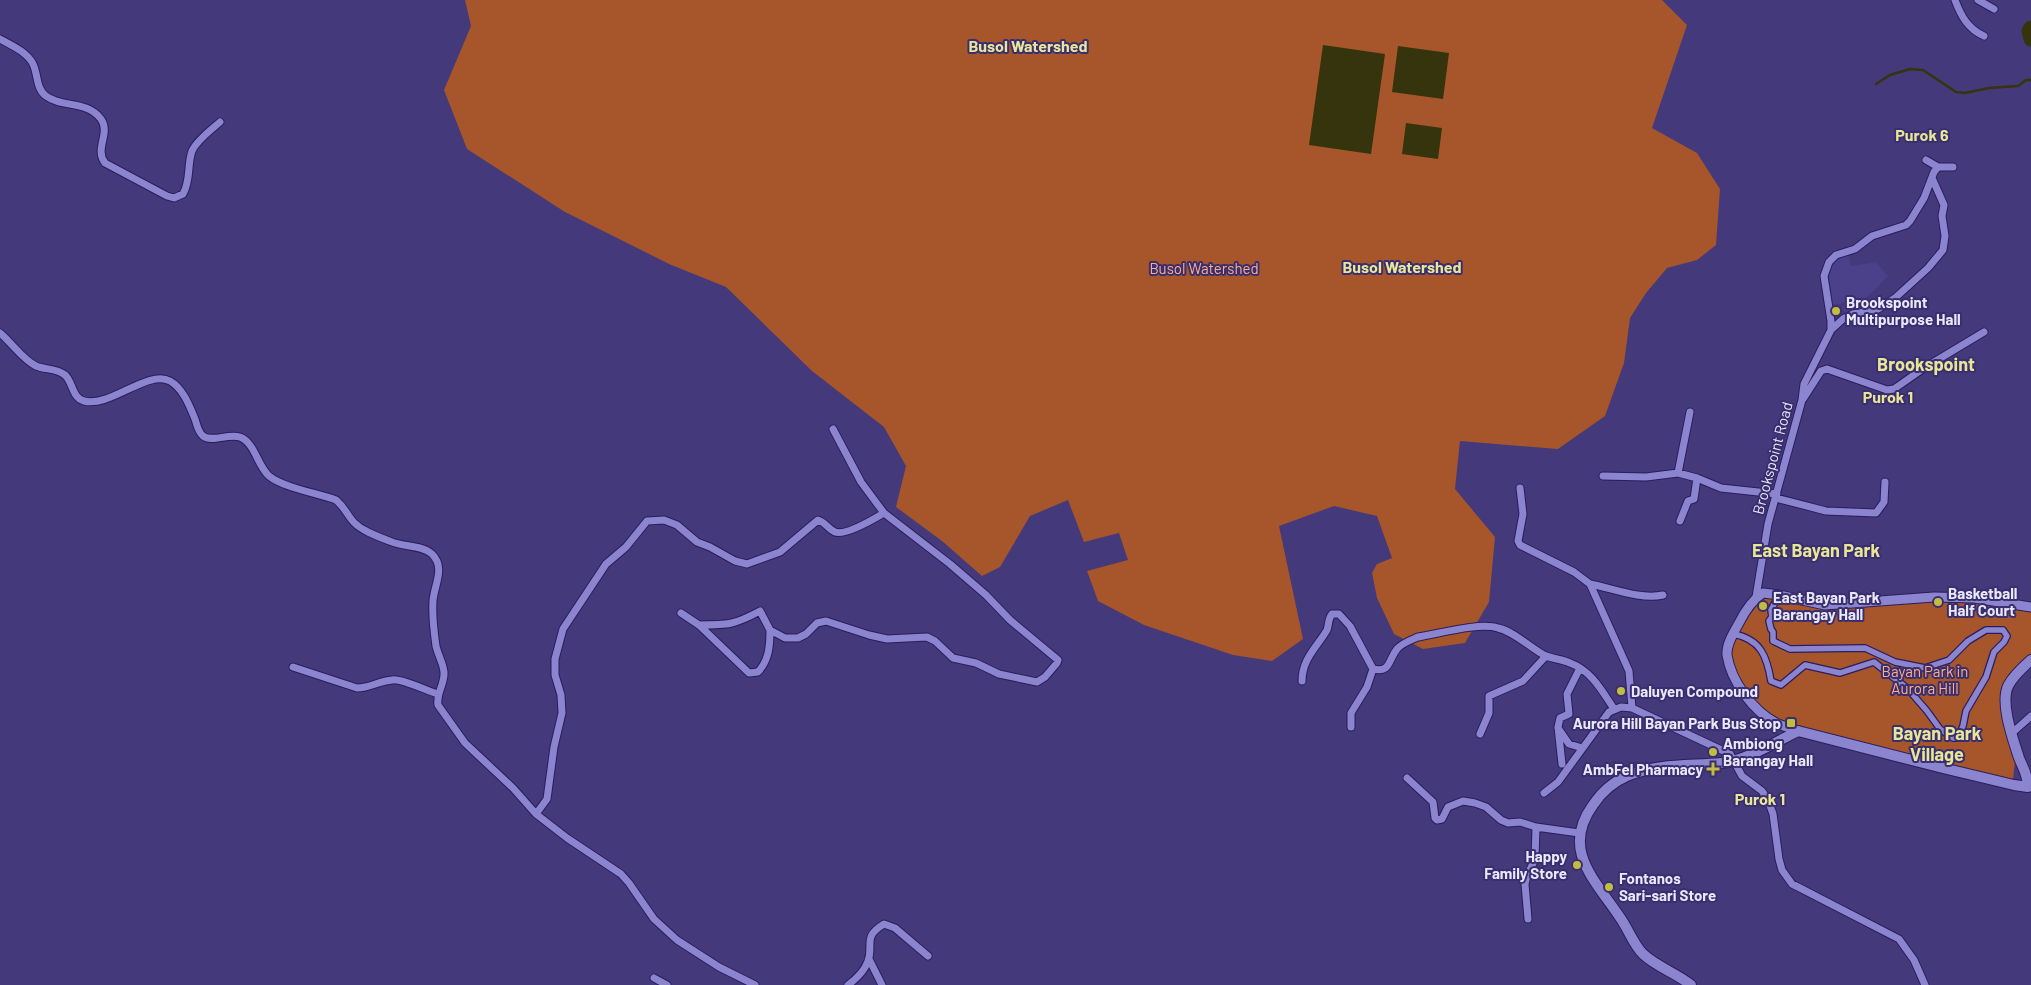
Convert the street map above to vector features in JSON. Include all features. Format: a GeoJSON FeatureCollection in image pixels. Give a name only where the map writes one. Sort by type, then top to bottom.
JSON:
{"type":"FeatureCollection","features":[{"type":"Feature","properties":{"kind":"main road"},"geometry":{"type":"LineString","coordinates":[[1691,985],[1675,973],[1652,961],[1637,947],[1624,923],[1586,868],[1581,856],[1579,833],[1589,810],[1607,788],[1625,777],[1656,767],[1694,763],[1722,764],[1757,751],[1798,731],[2014,785],[2030,787],[2012,734],[2006,694],[2014,676],[2031,660]]}},
{"type":"Feature","properties":{"kind":"main road"},"geometry":{"type":"LineString","coordinates":[[2014,785],[2019,775],[2020,760]]}},
{"type":"Feature","properties":{"kind":"street"},"geometry":{"type":"LineString","coordinates":[[1955,0],[1970,27],[1984,36]]}},
{"type":"Feature","properties":{"kind":"street"},"geometry":{"type":"LineString","coordinates":[[1978,0],[1994,9]]}},
{"type":"Feature","properties":{"kind":"street"},"geometry":{"type":"LineString","coordinates":[[0,39],[30,60],[34,65],[43,94],[56,100],[77,105],[96,114],[104,125],[101,153],[106,163],[167,196],[174,198],[183,194],[188,183],[192,152],[195,146],[220,122]]}},
{"type":"Feature","properties":{"kind":"street"},"geometry":{"type":"LineString","coordinates":[[1926,160],[1938,167],[1953,167]]}},
{"type":"Feature","properties":{"kind":"street"},"geometry":{"type":"LineString","coordinates":[[1830,330],[1832,321],[1824,276],[1828,262],[1836,255],[1855,248],[1872,236],[1906,225],[1910,221],[1938,167]]}},
{"type":"Feature","properties":{"kind":"street"},"geometry":{"type":"LineString","coordinates":[[1830,330],[1843,319],[1853,314],[1878,309],[1895,298],[1928,268],[1943,250],[1945,236],[1942,216],[1944,205],[1932,178]]}},
{"type":"Feature","properties":{"kind":"street","name":"Brookspoint Road"},"geometry":{"type":"LineString","coordinates":[[1756,598],[1768,524],[1802,400],[1804,384],[1830,330]]}},
{"type":"Feature","properties":{"kind":"street"},"geometry":{"type":"LineString","coordinates":[[1802,400],[1821,371],[1827,369],[1887,390],[1894,389],[1924,368],[1984,332]]}},
{"type":"Feature","properties":{"kind":"street"},"geometry":{"type":"LineString","coordinates":[[0,333],[30,362],[45,369],[62,373],[67,378],[78,398],[83,401],[100,400],[150,381],[169,380],[176,385],[186,399],[199,432],[204,436],[208,438],[232,436],[240,438],[252,448],[261,468],[270,477],[336,500],[354,524],[367,532],[392,542],[425,549],[432,555],[438,562],[439,568],[433,608],[436,648],[444,671],[444,679],[438,694],[438,705],[461,738],[513,788],[536,814],[567,838],[621,874],[629,882],[654,918],[677,940],[719,967],[755,985]]}},
{"type":"Feature","properties":{"kind":"street"},"geometry":{"type":"LineString","coordinates":[[1678,473],[1690,412]]}},
{"type":"Feature","properties":{"kind":"street"},"geometry":{"type":"LineString","coordinates":[[770,630],[784,638],[798,638],[806,634],[817,623],[826,621],[887,639],[927,637],[935,641],[953,658],[976,663],[999,674],[1037,682],[1045,677],[1058,660],[1024,632],[986,595],[950,564],[884,514],[861,482],[834,429]]}},
{"type":"Feature","properties":{"kind":"street"},"geometry":{"type":"LineString","coordinates":[[1604,476],[1646,477],[1678,473],[1697,478],[1721,488],[1777,496],[1826,511],[1876,513],[1884,502],[1885,482]]}},
{"type":"Feature","properties":{"kind":"street"},"geometry":{"type":"LineString","coordinates":[[1680,521],[1688,501],[1694,499],[1697,478]]}},
{"type":"Feature","properties":{"kind":"street"},"geometry":{"type":"LineString","coordinates":[[1520,488],[1523,514],[1518,540],[1520,545],[1574,572],[1590,584],[1655,597],[1663,595]]}},
{"type":"Feature","properties":{"kind":"street"},"geometry":{"type":"LineString","coordinates":[[536,814],[547,799],[554,746],[562,713],[561,695],[554,675],[554,659],[563,629],[606,564],[626,547],[647,521],[664,520],[677,525],[697,542],[710,546],[735,561],[747,564],[780,552],[818,520],[834,532],[840,533],[851,530],[884,514]]}},
{"type":"Feature","properties":{"kind":"street"},"geometry":{"type":"LineString","coordinates":[[1590,584],[1629,671],[1632,708]]}},
{"type":"Feature","properties":{"kind":"street"},"geometry":{"type":"LineString","coordinates":[[1798,731],[1775,722],[1758,710],[1746,696],[1735,676],[1727,654],[1729,642],[1750,605],[1763,594],[1779,595],[1825,605],[1934,597],[1974,598],[2031,608]]}},
{"type":"Feature","properties":{"kind":"street"},"geometry":{"type":"LineString","coordinates":[[1733,634],[1752,641],[1760,649],[1766,660],[1771,682],[1781,686],[1805,665],[1840,673],[1874,662],[1908,689],[1940,729],[1953,738],[1958,738],[1964,726],[1966,712],[1986,677],[1994,652],[2007,636],[2003,630],[1986,630],[1968,642],[1949,660],[1925,668],[1895,662],[1865,648],[1790,650],[1773,641],[1773,632],[1769,621],[1772,617],[1771,610],[1779,595]]}},
{"type":"Feature","properties":{"kind":"street"},"geometry":{"type":"LineString","coordinates":[[681,613],[699,625],[736,659],[745,670],[753,674],[760,669],[766,660],[770,648],[770,630],[760,611],[739,622],[723,625],[699,625]]}},
{"type":"Feature","properties":{"kind":"street"},"geometry":{"type":"LineString","coordinates":[[1302,681],[1302,673],[1306,661],[1328,628],[1330,618],[1335,613],[1346,620],[1373,668],[1380,670],[1387,667],[1396,650],[1409,640],[1484,626],[1498,628],[1546,656],[1570,662],[1580,668],[1597,684],[1614,710]]}},
{"type":"Feature","properties":{"kind":"street"},"geometry":{"type":"LineString","coordinates":[[1480,734],[1489,713],[1489,696],[1523,681],[1546,656]]}},
{"type":"Feature","properties":{"kind":"street"},"geometry":{"type":"LineString","coordinates":[[293,667],[357,688],[366,688],[392,680],[399,680],[438,694]]}},
{"type":"Feature","properties":{"kind":"street"},"geometry":{"type":"LineString","coordinates":[[1351,727],[1352,713],[1367,687],[1373,668]]}},
{"type":"Feature","properties":{"kind":"street"},"geometry":{"type":"LineString","coordinates":[[1562,764],[1558,727],[1560,718],[1569,714],[1568,694],[1580,668]]}},
{"type":"Feature","properties":{"kind":"street"},"geometry":{"type":"LineString","coordinates":[[1544,792],[1558,782],[1609,712],[1621,707],[1632,708],[1730,754],[1742,776],[1762,791],[1768,800],[1773,814],[1779,859],[1787,878],[1800,888],[1899,939],[1914,960],[1925,985]]}},
{"type":"Feature","properties":{"kind":"street"},"geometry":{"type":"LineString","coordinates":[[2012,734],[2031,716]]}},
{"type":"Feature","properties":{"kind":"street"},"geometry":{"type":"LineString","coordinates":[[1558,727],[1569,744],[1579,747]]}},
{"type":"Feature","properties":{"kind":"street"},"geometry":{"type":"LineString","coordinates":[[1407,778],[1429,796],[1433,802],[1435,818],[1437,820],[1442,820],[1448,807],[1462,801],[1486,807],[1501,820],[1508,823],[1520,822],[1536,827],[1579,833]]}},
{"type":"Feature","properties":{"kind":"street"},"geometry":{"type":"LineString","coordinates":[[1528,919],[1525,884],[1535,859],[1536,827]]}},
{"type":"Feature","properties":{"kind":"street"},"geometry":{"type":"LineString","coordinates":[[882,985],[869,959],[869,943],[872,936],[884,924],[895,928],[928,956]]}},
{"type":"Feature","properties":{"kind":"street"},"geometry":{"type":"LineString","coordinates":[[848,985],[864,969],[869,959]]}},
{"type":"Feature","properties":{"kind":"street"},"geometry":{"type":"LineString","coordinates":[[654,978],[667,985]]}},
{"type":"Feature","properties":{"kind":"shaded area"},"geometry":{"type":"Polygon","coordinates":[[[1323,45],[1385,54],[1371,154],[1309,145],[1323,45]]]}},
{"type":"Feature","properties":{"kind":"shaded area"},"geometry":{"type":"Polygon","coordinates":[[[1398,46],[1449,53],[1443,99],[1392,92],[1398,46]]]}},
{"type":"Feature","properties":{"kind":"shaded area"},"geometry":{"type":"Polygon","coordinates":[[[1406,123],[1442,128],[1438,159],[1402,154],[1406,123]]]}},
{"type":"Feature","properties":{"kind":"shaded area"},"geometry":{"type":"Polygon","coordinates":[[[1848,254],[1851,266],[1876,262],[1888,276],[1873,292],[1847,313],[1842,309],[1845,303],[1832,305],[1829,277],[1833,262],[1848,254]]]}},
{"type":"Feature","properties":{"kind":"green space","name":"Busol Watershed"},"geometry":{"type":"Polygon","coordinates":[[[465,0],[1662,0],[1687,25],[1652,128],[1697,153],[1720,189],[1716,245],[1697,260],[1667,268],[1646,293],[1630,318],[1624,363],[1605,416],[1558,449],[1460,441],[1455,489],[1495,537],[1489,602],[1465,643],[1423,649],[1394,634],[1377,598],[1372,573],[1377,564],[1392,558],[1377,516],[1334,506],[1279,526],[1303,639],[1272,661],[1233,655],[1144,625],[1098,601],[1087,571],[1128,560],[1119,533],[1084,542],[1068,500],[1030,516],[1000,567],[982,576],[942,541],[896,507],[906,466],[884,427],[812,371],[726,287],[669,264],[565,212],[467,149],[444,90],[471,26],[465,0]]]}},
{"type":"Feature","properties":{"kind":"green space","name":"Bayan Park in Aurora Hill"},"geometry":{"type":"Polygon","coordinates":[[[1767,598],[1824,610],[1944,600],[1944,602],[1973,602],[2031,612],[2031,654],[2011,673],[2005,683],[2015,761],[2013,779],[2009,782],[1801,727],[1785,722],[1770,713],[1755,699],[1736,672],[1731,654],[1742,623],[1756,605],[1767,598]]]}},
{"type":"Feature","properties":{"kind":"waterway"},"geometry":{"type":"LineString","coordinates":[[2031,28],[2029,31],[2031,39]]}},
{"type":"Feature","properties":{"kind":"waterway"},"geometry":{"type":"LineString","coordinates":[[1876,84],[1890,75],[1910,69],[1923,70],[1956,92],[1965,93],[1989,88],[2018,86],[2026,80],[2031,80]]}},
{"type":"Feature","properties":{"kind":"place","name":"Brookspoint Multipurpose Hall"},"geometry":{"type":"Point","coordinates":[1836,311]}},
{"type":"Feature","properties":{"kind":"place","name":"Basketball Half Court"},"geometry":{"type":"Point","coordinates":[1938,602]}},
{"type":"Feature","properties":{"kind":"place","name":"East Bayan Park Barangay Hall"},"geometry":{"type":"Point","coordinates":[1763,606]}},
{"type":"Feature","properties":{"kind":"place","name":"Daluyen Compound"},"geometry":{"type":"Point","coordinates":[1621,691]}},
{"type":"Feature","properties":{"kind":"place","name":"Aurora Hill Bayan Park Bus Stop"},"geometry":{"type":"Point","coordinates":[1791,723]}},
{"type":"Feature","properties":{"kind":"place","name":"Ambiong Barangay Hall"},"geometry":{"type":"Point","coordinates":[1713,752]}},
{"type":"Feature","properties":{"kind":"place","name":"AmbFel Pharmacy"},"geometry":{"type":"Point","coordinates":[1713,769]}},
{"type":"Feature","properties":{"kind":"place","name":"Happy Family Store"},"geometry":{"type":"Point","coordinates":[1577,865]}},
{"type":"Feature","properties":{"kind":"place","name":"Fontanos Sari-sari Store"},"geometry":{"type":"Point","coordinates":[1609,887]}},
{"type":"Feature","properties":{"kind":"district","name":"Busol Watershed"},"geometry":{"type":"Point","coordinates":[1028,45]}},
{"type":"Feature","properties":{"kind":"district","name":"Purok 6"},"geometry":{"type":"Point","coordinates":[1922,134]}},
{"type":"Feature","properties":{"kind":"district","name":"Busol Watershed"},"geometry":{"type":"Point","coordinates":[1402,266]}},
{"type":"Feature","properties":{"kind":"district","name":"Brookspoint"},"geometry":{"type":"Point","coordinates":[1926,364]}},
{"type":"Feature","properties":{"kind":"district","name":"Purok 1"},"geometry":{"type":"Point","coordinates":[1888,396]}},
{"type":"Feature","properties":{"kind":"district","name":"East Bayan Park"},"geometry":{"type":"Point","coordinates":[1816,550]}},
{"type":"Feature","properties":{"kind":"district","name":"Bayan Park Village"},"geometry":{"type":"Point","coordinates":[1937,743]}},
{"type":"Feature","properties":{"kind":"district","name":"Purok 1"},"geometry":{"type":"Point","coordinates":[1760,798]}}]}
